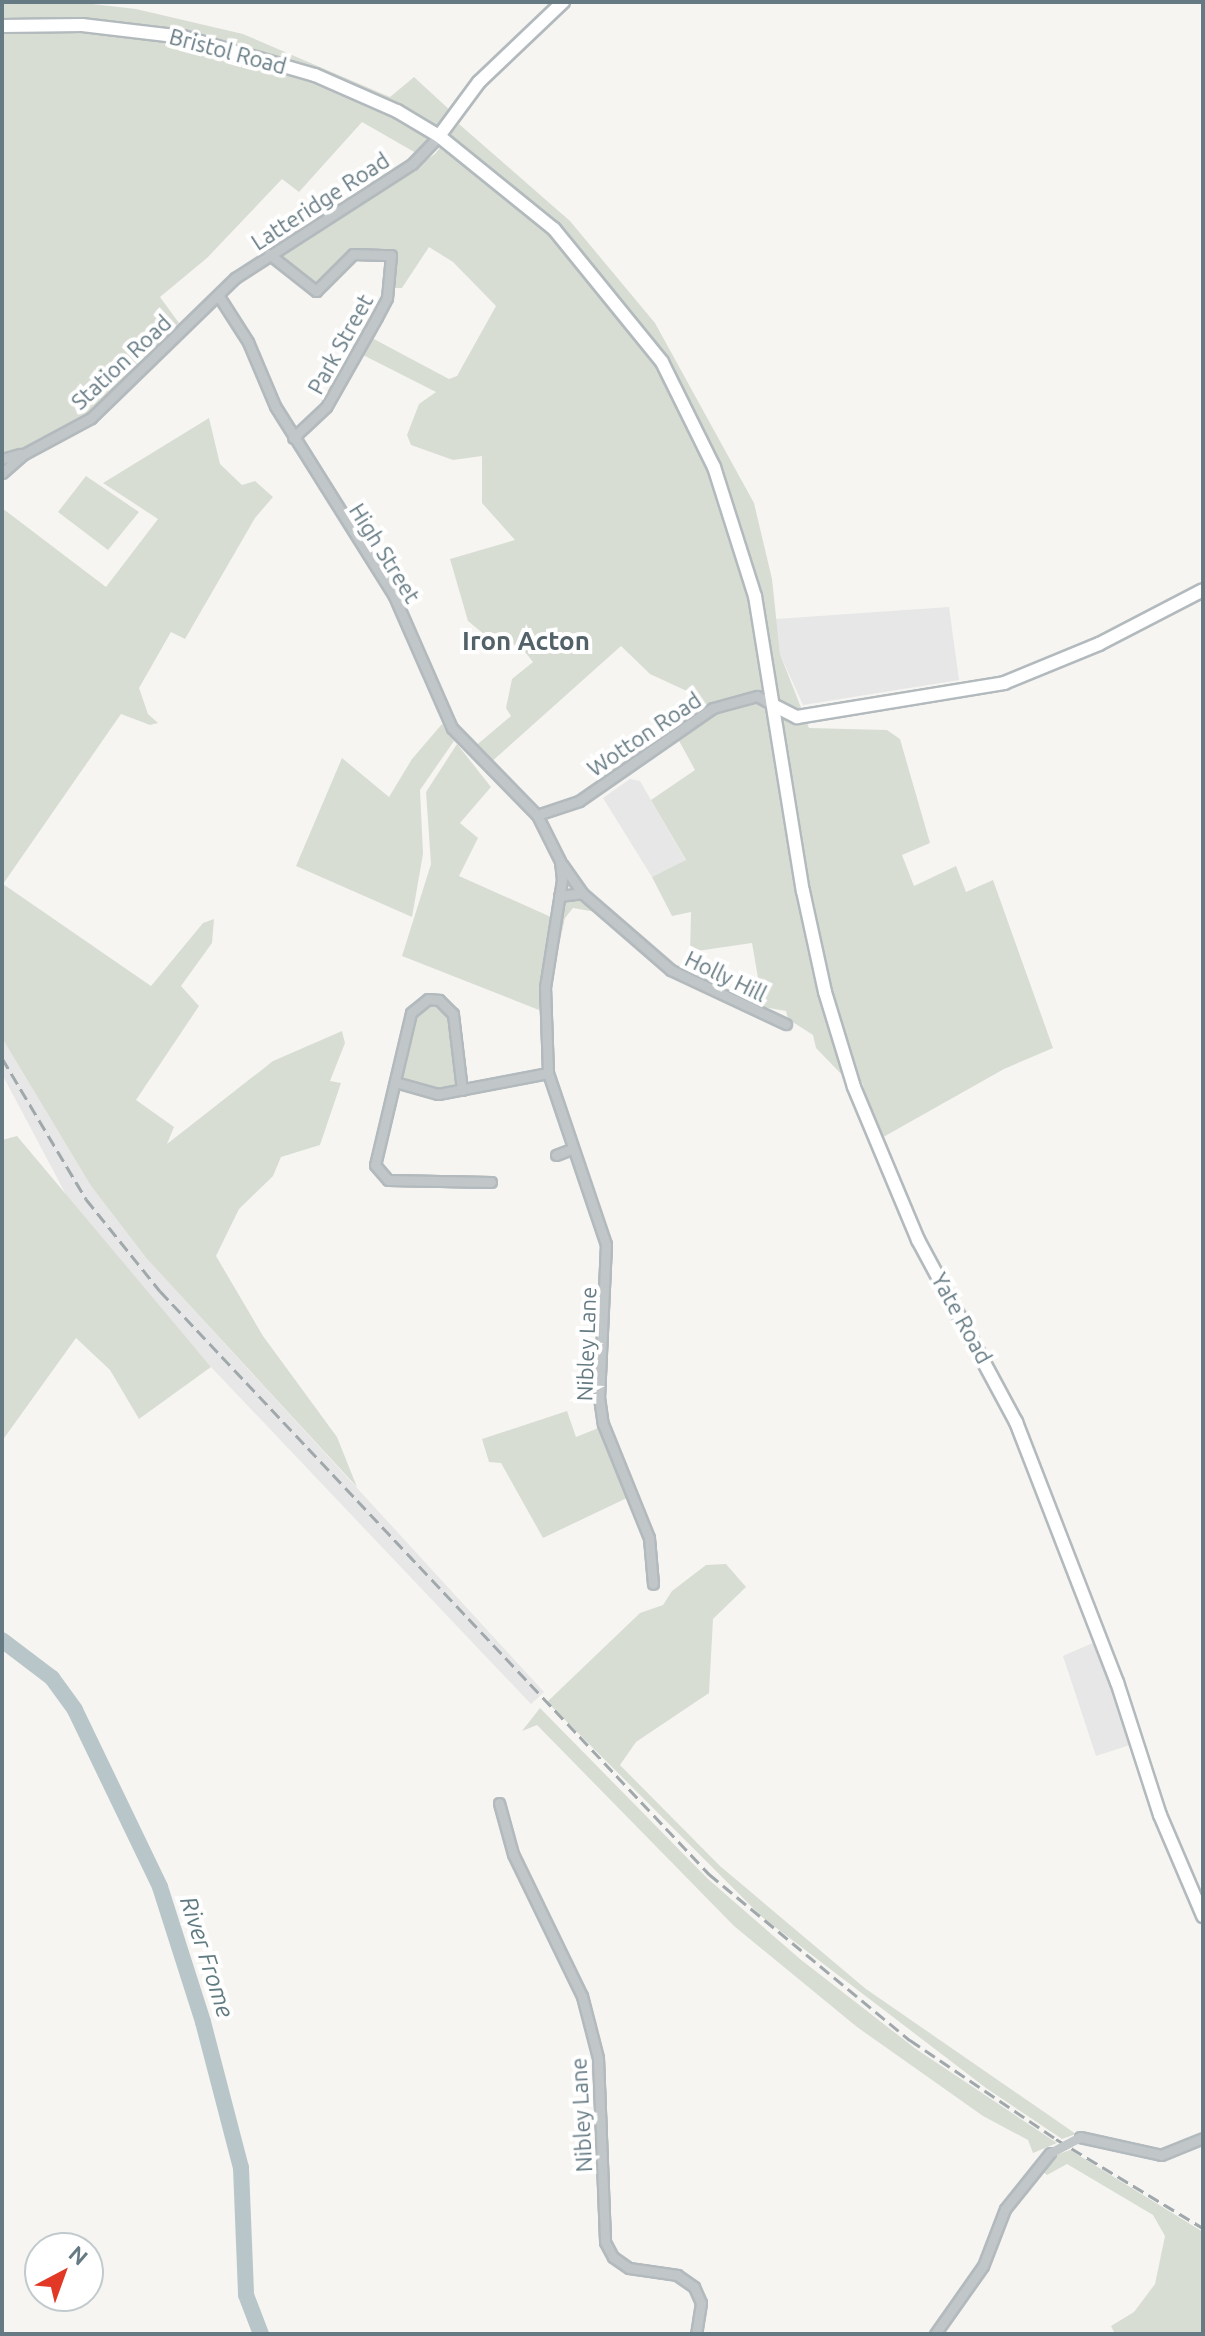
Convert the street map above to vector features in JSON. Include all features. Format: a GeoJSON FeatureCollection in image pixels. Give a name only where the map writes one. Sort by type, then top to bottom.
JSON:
{"type":"FeatureCollection","features":[{"type":"Feature","properties":{"kind":"main road"},"geometry":{"type":"LineString","coordinates":[[439,136],[479,82],[563,2]]}},
{"type":"Feature","properties":{"kind":"main road","name":"Bristol Road"},"geometry":{"type":"LineString","coordinates":[[2,26],[131,29],[251,53],[362,94],[439,136],[523,200],[588,265],[632,319],[685,401],[740,543],[773,705]]}},
{"type":"Feature","properties":{"kind":"main road"},"geometry":{"type":"LineString","coordinates":[[773,705],[797,717],[1004,683],[1099,644],[1203,590]]}},
{"type":"Feature","properties":{"kind":"main road","name":"Yate Road"},"geometry":{"type":"LineString","coordinates":[[773,705],[803,891],[825,992],[854,1087],[918,1240],[1016,1422],[1201,1910]]}},
{"type":"Feature","properties":{"kind":"street","name":"Latteridge Road"},"geometry":{"type":"LineString","coordinates":[[218,295],[269,254],[412,164],[439,136]]}},
{"type":"Feature","properties":{"kind":"street","name":"Park Street"},"geometry":{"type":"LineString","coordinates":[[269,254],[316,291],[353,254],[391,255],[387,298],[377,317],[326,407],[293,438]]}},
{"type":"Feature","properties":{"kind":"street","name":"High Street"},"geometry":{"type":"LineString","coordinates":[[218,295],[248,342],[293,438],[394,596],[452,728],[537,815]]}},
{"type":"Feature","properties":{"kind":"street","name":"Station Road"},"geometry":{"type":"LineString","coordinates":[[2,473],[24,454],[91,418],[218,295]]}},
{"type":"Feature","properties":{"kind":"street"},"geometry":{"type":"LineString","coordinates":[[2,459],[24,454]]}},
{"type":"Feature","properties":{"kind":"street","name":"Wotton Road"},"geometry":{"type":"LineString","coordinates":[[537,815],[554,813],[593,792],[700,714],[757,696],[773,705]]}},
{"type":"Feature","properties":{"kind":"street","name":"Nibley Lane"},"geometry":{"type":"LineString","coordinates":[[552,839],[554,813]]}},
{"type":"Feature","properties":{"kind":"street","name":"Nibley Lane"},"geometry":{"type":"LineString","coordinates":[[537,815],[552,839],[560,861],[559,896],[545,987],[548,1073],[606,1244],[599,1397],[603,1424],[649,1538],[653,1584]]}},
{"type":"Feature","properties":{"kind":"street","name":"Holly Hill"},"geometry":{"type":"LineString","coordinates":[[560,861],[582,893],[683,978],[786,1024]]}},
{"type":"Feature","properties":{"kind":"street"},"geometry":{"type":"LineString","coordinates":[[559,896],[582,893]]}},
{"type":"Feature","properties":{"kind":"street"},"geometry":{"type":"LineString","coordinates":[[462,1090],[453,1014],[439,1000],[428,999],[411,1013],[375,1165],[388,1180],[485,1185]]}},
{"type":"Feature","properties":{"kind":"street"},"geometry":{"type":"LineString","coordinates":[[395,1082],[438,1094],[548,1073]]}},
{"type":"Feature","properties":{"kind":"street"},"geometry":{"type":"LineString","coordinates":[[556,1155],[572,1149]]}},
{"type":"Feature","properties":{"kind":"street","name":"Nibley Lane"},"geometry":{"type":"LineString","coordinates":[[499,1803],[513,1854],[582,1996],[598,2058],[605,2242],[613,2257],[629,2268],[677,2275],[694,2287],[701,2303],[696,2334]]}},
{"type":"Feature","properties":{"kind":"street"},"geometry":{"type":"LineString","coordinates":[[935,2334],[983,2266],[1005,2209],[1050,2153],[1080,2137],[1161,2155],[1203,2138]]}},
{"type":"Feature","properties":{"kind":"shaded area"},"geometry":{"type":"Polygon","coordinates":[[[75,2],[136,9],[243,34],[390,97],[414,77],[452,112],[416,153],[362,122],[299,192],[282,179],[207,258],[160,297],[179,323],[89,413],[23,448],[2,453],[2,4],[75,2]]]}},
{"type":"Feature","properties":{"kind":"shaded area"},"geometry":{"type":"Polygon","coordinates":[[[459,124],[570,221],[655,323],[754,503],[772,579],[780,654],[809,728],[887,730],[900,739],[930,843],[902,855],[914,886],[956,866],[966,892],[993,880],[1053,1048],[1004,1069],[878,1140],[862,1082],[846,1079],[816,1048],[813,1035],[788,1019],[786,1011],[763,1007],[752,943],[690,952],[691,912],[672,916],[652,877],[686,860],[651,800],[695,770],[678,739],[715,713],[715,702],[698,706],[691,693],[650,674],[621,646],[489,764],[473,748],[511,716],[506,708],[512,679],[533,662],[521,647],[485,635],[468,621],[450,559],[515,540],[482,503],[482,456],[453,460],[411,445],[407,435],[419,404],[436,392],[363,355],[372,338],[449,379],[457,376],[496,306],[453,262],[429,247],[402,288],[392,288],[395,253],[350,252],[321,286],[307,283],[277,255],[435,154],[459,124]]]}},
{"type":"Feature","properties":{"kind":"shaded area"},"geometry":{"type":"Polygon","coordinates":[[[209,418],[220,464],[242,485],[255,481],[273,497],[255,518],[185,639],[171,632],[139,688],[148,714],[158,723],[150,725],[121,714],[3,884],[151,986],[203,923],[214,919],[212,943],[181,986],[199,1006],[136,1100],[174,1127],[167,1144],[273,1061],[342,1031],[345,1043],[330,1081],[341,1083],[320,1145],[281,1157],[273,1176],[239,1209],[216,1256],[263,1336],[337,1437],[357,1487],[147,1259],[91,1186],[2,1038],[2,508],[106,587],[158,519],[103,483],[209,418]]]}},
{"type":"Feature","properties":{"kind":"shaded area"},"geometry":{"type":"Polygon","coordinates":[[[86,476],[139,512],[108,550],[58,512],[86,476]]]}},
{"type":"Feature","properties":{"kind":"shaded area"},"geometry":{"type":"Polygon","coordinates":[[[949,607],[959,680],[803,705],[780,654],[776,619],[949,607]]]}},
{"type":"Feature","properties":{"kind":"shaded area"},"geometry":{"type":"Polygon","coordinates":[[[442,724],[454,741],[420,790],[423,854],[412,917],[296,866],[342,758],[389,797],[412,759],[442,724]]]}},
{"type":"Feature","properties":{"kind":"shaded area"},"geometry":{"type":"Polygon","coordinates":[[[457,744],[491,787],[460,823],[478,838],[459,876],[551,917],[539,1010],[402,956],[431,864],[426,792],[457,744]]]}},
{"type":"Feature","properties":{"kind":"shaded area"},"geometry":{"type":"Polygon","coordinates":[[[630,779],[640,781],[686,861],[652,877],[603,798],[630,779]]]}},
{"type":"Feature","properties":{"kind":"shaded area"},"geometry":{"type":"Polygon","coordinates":[[[581,900],[596,912],[573,908],[565,918],[548,996],[563,901],[581,900]]]}},
{"type":"Feature","properties":{"kind":"shaded area"},"geometry":{"type":"Polygon","coordinates":[[[433,1001],[447,1010],[451,1020],[459,1082],[454,1089],[438,1091],[402,1078],[414,1013],[433,1001]]]}},
{"type":"Feature","properties":{"kind":"shaded area"},"geometry":{"type":"Polygon","coordinates":[[[2,1038],[91,1186],[147,1259],[544,1692],[531,1704],[211,1367],[71,1204],[2,1074],[2,1038]]]}},
{"type":"Feature","properties":{"kind":"shaded area"},"geometry":{"type":"Polygon","coordinates":[[[17,1136],[211,1367],[139,1419],[110,1370],[76,1338],[2,1441],[2,1140],[17,1136]]]}},
{"type":"Feature","properties":{"kind":"shaded area"},"geometry":{"type":"Polygon","coordinates":[[[567,1411],[576,1437],[601,1427],[629,1497],[543,1538],[501,1463],[489,1462],[482,1439],[567,1411]]]}},
{"type":"Feature","properties":{"kind":"shaded area"},"geometry":{"type":"Polygon","coordinates":[[[726,1564],[746,1587],[713,1619],[709,1693],[636,1742],[620,1765],[720,1866],[866,1989],[1076,2134],[1062,2139],[986,2088],[762,1917],[547,1702],[640,1613],[663,1605],[672,1591],[706,1565],[726,1564]]]}},
{"type":"Feature","properties":{"kind":"shaded area"},"geometry":{"type":"Polygon","coordinates":[[[1095,1642],[1130,1745],[1096,1756],[1063,1656],[1095,1642]]]}},
{"type":"Feature","properties":{"kind":"shaded area"},"geometry":{"type":"Polygon","coordinates":[[[540,1708],[708,1879],[800,1959],[916,2049],[1057,2143],[1033,2153],[1028,2140],[983,2116],[857,2027],[734,1926],[537,1725],[522,1731],[540,1708]]]}},
{"type":"Feature","properties":{"kind":"shaded area"},"geometry":{"type":"Polygon","coordinates":[[[1070,2150],[1203,2232],[1203,2332],[1115,2334],[1111,2326],[1134,2312],[1155,2284],[1165,2236],[1153,2215],[1067,2164],[1047,2175],[1042,2171],[1051,2157],[1070,2150]]]}},
{"type":"Feature","properties":{"kind":"waterway","name":"River Frome"},"geometry":{"type":"LineString","coordinates":[[2,1640],[52,1678],[75,1710],[160,1887],[203,2022],[241,2168],[246,2295],[261,2334]]}},
{"type":"Feature","properties":{"kind":"railway"},"geometry":{"type":"LineString","coordinates":[[2,1058],[86,1199],[160,1291],[709,1874],[910,2040],[1056,2139],[1203,2228]]}},
{"type":"Feature","properties":{"kind":"district","name":"Iron Acton"},"geometry":{"type":"Point","coordinates":[526,641]}}]}
